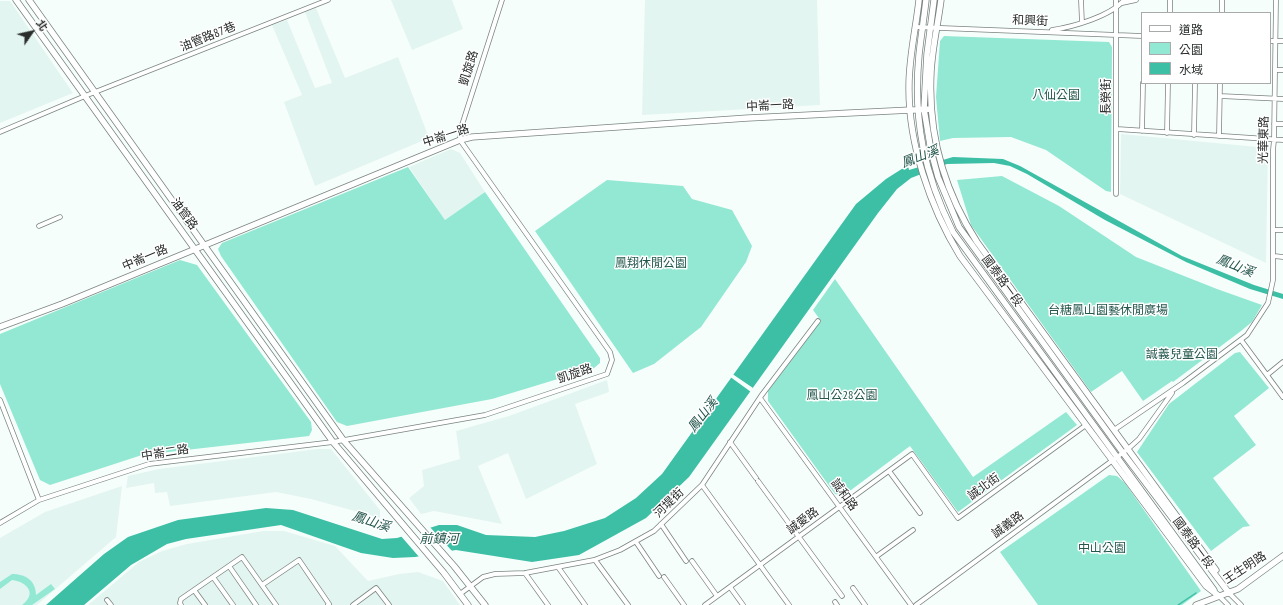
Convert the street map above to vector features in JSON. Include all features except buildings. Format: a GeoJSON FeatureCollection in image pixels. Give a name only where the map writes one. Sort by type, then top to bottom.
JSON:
{"type":"FeatureCollection","features":[{"type":"Feature","properties":{"kind":"street","name":"油管路"},"geometry":{"type":"LineString","coordinates":[[16,0],[196,248],[333,442]]}},
{"type":"Feature","properties":{"kind":"street","name":"油管路"},"geometry":{"type":"LineString","coordinates":[[29,0],[96,92],[203,246],[344,441]]}},
{"type":"Feature","properties":{"kind":"street","name":"油管路87巷"},"geometry":{"type":"LineString","coordinates":[[0,132],[85,96],[328,0]]}},
{"type":"Feature","properties":{"kind":"street","name":"凱旋路"},"geometry":{"type":"LineString","coordinates":[[344,441],[485,416],[599,378],[607,374],[610,368],[612,360],[610,352],[460,140],[462,128],[502,0]]}},
{"type":"Feature","properties":{"kind":"street"},"geometry":{"type":"LineString","coordinates":[[919,0],[909,80],[911,110],[921,155],[929,181]]}},
{"type":"Feature","properties":{"kind":"street"},"geometry":{"type":"LineString","coordinates":[[921,155],[918,110],[919,54],[926,0]]}},
{"type":"Feature","properties":{"kind":"street"},"geometry":{"type":"LineString","coordinates":[[934,0],[925,72],[928,109],[934,150]]}},
{"type":"Feature","properties":{"kind":"street"},"geometry":{"type":"LineString","coordinates":[[928,109],[931,73],[941,0]]}},
{"type":"Feature","properties":{"kind":"street"},"geometry":{"type":"LineString","coordinates":[[1081,0],[1082,22]]}},
{"type":"Feature","properties":{"kind":"street","name":"長榮街"},"geometry":{"type":"LineString","coordinates":[[1116,0],[1116,194]]}},
{"type":"Feature","properties":{"kind":"street"},"geometry":{"type":"LineString","coordinates":[[1044,32],[1082,22],[1116,7],[1123,2],[1136,0]]}},
{"type":"Feature","properties":{"kind":"street"},"geometry":{"type":"LineString","coordinates":[[1170,0],[1170,12]]}},
{"type":"Feature","properties":{"kind":"street"},"geometry":{"type":"LineString","coordinates":[[1222,0],[1222,12]]}},
{"type":"Feature","properties":{"kind":"street","name":"光華東路"},"geometry":{"type":"LineString","coordinates":[[1240,340],[1246,335],[1268,303],[1274,280],[1273,150],[1276,0]]}},
{"type":"Feature","properties":{"kind":"street","name":"和興街"},"geometry":{"type":"LineString","coordinates":[[916,27],[1141,36]]}},
{"type":"Feature","properties":{"kind":"street"},"geometry":{"type":"LineString","coordinates":[[1271,41],[1283,41]]}},
{"type":"Feature","properties":{"kind":"street"},"geometry":{"type":"LineString","coordinates":[[1275,70],[1283,70]]}},
{"type":"Feature","properties":{"kind":"street"},"geometry":{"type":"LineString","coordinates":[[1142,131],[1143,84]]}},
{"type":"Feature","properties":{"kind":"street"},"geometry":{"type":"LineString","coordinates":[[1167,133],[1168,84]]}},
{"type":"Feature","properties":{"kind":"street"},"geometry":{"type":"LineString","coordinates":[[1194,134],[1195,84]]}},
{"type":"Feature","properties":{"kind":"street"},"geometry":{"type":"LineString","coordinates":[[1219,136],[1220,84]]}},
{"type":"Feature","properties":{"kind":"street"},"geometry":{"type":"LineString","coordinates":[[1220,96],[1283,99]]}},
{"type":"Feature","properties":{"kind":"street","name":"中崙一路"},"geometry":{"type":"LineString","coordinates":[[0,327],[62,304],[460,140],[748,118],[928,109]]}},
{"type":"Feature","properties":{"kind":"street"},"geometry":{"type":"LineString","coordinates":[[1274,124],[1283,124]]}},
{"type":"Feature","properties":{"kind":"street"},"geometry":{"type":"LineString","coordinates":[[1117,129],[1283,140]]}},
{"type":"Feature","properties":{"kind":"street","name":"國泰路一段"},"geometry":{"type":"LineString","coordinates":[[934,150],[938,177],[959,227],[1123,454],[1146,479]]}},
{"type":"Feature","properties":{"kind":"street","name":"國泰路一段"},"geometry":{"type":"LineString","coordinates":[[934,150],[963,218],[977,242],[1128,449],[1146,479],[1229,593]]}},
{"type":"Feature","properties":{"kind":"street","name":"國泰路一段"},"geometry":{"type":"LineString","coordinates":[[929,181],[934,207],[945,232],[960,256],[1086,425],[1115,459]]}},
{"type":"Feature","properties":{"kind":"street","name":"國泰路一段"},"geometry":{"type":"LineString","coordinates":[[929,181],[953,232],[1115,459],[1219,596]]}},
{"type":"Feature","properties":{"kind":"street"},"geometry":{"type":"LineString","coordinates":[[39,226],[60,217]]}},
{"type":"Feature","properties":{"kind":"street"},"geometry":{"type":"LineString","coordinates":[[1274,230],[1283,230]]}},
{"type":"Feature","properties":{"kind":"street"},"geometry":{"type":"LineString","coordinates":[[1274,256],[1283,257]]}},
{"type":"Feature","properties":{"kind":"street","name":"河堤街"},"geometry":{"type":"LineString","coordinates":[[460,594],[483,577],[495,574],[525,573],[595,560],[620,550],[654,531],[702,485],[760,398],[818,321]]}},
{"type":"Feature","properties":{"kind":"street"},"geometry":{"type":"LineString","coordinates":[[1114,430],[1183,383],[1240,340],[1283,397]]}},
{"type":"Feature","properties":{"kind":"street"},"geometry":{"type":"LineString","coordinates":[[1267,375],[1283,362]]}},
{"type":"Feature","properties":{"kind":"street"},"geometry":{"type":"LineString","coordinates":[[1115,459],[1123,454],[1139,439],[1166,399],[1183,383]]}},
{"type":"Feature","properties":{"kind":"street","name":"誠和路"},"geometry":{"type":"LineString","coordinates":[[760,398],[877,556],[911,605]]}},
{"type":"Feature","properties":{"kind":"street"},"geometry":{"type":"LineString","coordinates":[[0,400],[40,500]]}},
{"type":"Feature","properties":{"kind":"street","name":"誠北街"},"geometry":{"type":"LineString","coordinates":[[912,454],[958,518],[1086,425]]}},
{"type":"Feature","properties":{"kind":"street"},"geometry":{"type":"LineString","coordinates":[[344,441],[454,566],[485,605]]}},
{"type":"Feature","properties":{"kind":"street","name":"中崙二路"},"geometry":{"type":"LineString","coordinates":[[0,523],[40,500],[149,464],[344,441]]}},
{"type":"Feature","properties":{"kind":"street"},"geometry":{"type":"LineString","coordinates":[[333,442],[444,573],[468,605]]}},
{"type":"Feature","properties":{"kind":"street"},"geometry":{"type":"LineString","coordinates":[[730,442],[842,596]]}},
{"type":"Feature","properties":{"kind":"street","name":"誠愛路"},"geometry":{"type":"LineString","coordinates":[[707,604],[912,454]]}},
{"type":"Feature","properties":{"kind":"street","name":"誠義路"},"geometry":{"type":"LineString","coordinates":[[916,605],[1115,459]]}},
{"type":"Feature","properties":{"kind":"street"},"geometry":{"type":"LineString","coordinates":[[889,471],[920,513]]}},
{"type":"Feature","properties":{"kind":"street"},"geometry":{"type":"LineString","coordinates":[[702,485],[789,605]]}},
{"type":"Feature","properties":{"kind":"street"},"geometry":{"type":"LineString","coordinates":[[661,524],[686,561]]}},
{"type":"Feature","properties":{"kind":"street"},"geometry":{"type":"LineString","coordinates":[[877,556],[913,530]]}},
{"type":"Feature","properties":{"kind":"street"},"geometry":{"type":"LineString","coordinates":[[636,542],[684,605]]}},
{"type":"Feature","properties":{"kind":"street","name":"王生明路"},"geometry":{"type":"LineString","coordinates":[[1196,605],[1238,589],[1283,556]]}},
{"type":"Feature","properties":{"kind":"street"},"geometry":{"type":"LineString","coordinates":[[181,605],[180,603],[182,598],[242,557],[276,605]]}},
{"type":"Feature","properties":{"kind":"street"},"geometry":{"type":"LineString","coordinates":[[262,585],[298,560],[329,604],[328,605]]}},
{"type":"Feature","properties":{"kind":"street"},"geometry":{"type":"LineString","coordinates":[[595,560],[628,605]]}},
{"type":"Feature","properties":{"kind":"street"},"geometry":{"type":"LineString","coordinates":[[692,561],[717,596]]}},
{"type":"Feature","properties":{"kind":"street"},"geometry":{"type":"LineString","coordinates":[[228,566],[256,605]]}},
{"type":"Feature","properties":{"kind":"street"},"geometry":{"type":"LineString","coordinates":[[558,567],[585,605]]}},
{"type":"Feature","properties":{"kind":"street"},"geometry":{"type":"LineString","coordinates":[[525,573],[548,605]]}},
{"type":"Feature","properties":{"kind":"street"},"geometry":{"type":"LineString","coordinates":[[213,577],[233,605]]}},
{"type":"Feature","properties":{"kind":"street"},"geometry":{"type":"LineString","coordinates":[[730,587],[744,605]]}},
{"type":"Feature","properties":{"kind":"street"},"geometry":{"type":"LineString","coordinates":[[353,605],[376,588],[389,605]]}},
{"type":"Feature","properties":{"kind":"street"},"geometry":{"type":"LineString","coordinates":[[853,588],[865,605]]}},
{"type":"Feature","properties":{"kind":"street"},"geometry":{"type":"LineString","coordinates":[[194,590],[205,605]]}},
{"type":"Feature","properties":{"kind":"street"},"geometry":{"type":"LineString","coordinates":[[1229,593],[1241,605]]}},
{"type":"Feature","properties":{"kind":"street"},"geometry":{"type":"LineString","coordinates":[[1208,605],[1219,596],[1228,605]]}},
{"type":"Feature","properties":{"kind":"street"},"geometry":{"type":"LineString","coordinates":[[107,600],[111,605]]}},
{"type":"Feature","properties":{"kind":"shaded area"},"geometry":{"type":"Polygon","coordinates":[[[391,0],[452,0],[463,29],[412,50],[391,0]]]}},
{"type":"Feature","properties":{"kind":"shaded area"},"geometry":{"type":"Polygon","coordinates":[[[645,0],[817,0],[820,105],[642,115],[645,0]]]}},
{"type":"Feature","properties":{"kind":"shaded area"},"geometry":{"type":"Polygon","coordinates":[[[0,1],[10,1],[73,93],[0,123],[0,1]]]}},
{"type":"Feature","properties":{"kind":"shaded area"},"geometry":{"type":"Polygon","coordinates":[[[316,8],[345,78],[398,57],[429,138],[315,186],[284,102],[302,95],[272,25],[287,20],[315,88],[332,83],[305,12],[316,8]]]}},
{"type":"Feature","properties":{"kind":"shaded area"},"geometry":{"type":"Polygon","coordinates":[[[1121,134],[1268,148],[1266,263],[1120,194],[1121,134]]]}},
{"type":"Feature","properties":{"kind":"shaded area"},"geometry":{"type":"Polygon","coordinates":[[[451,149],[460,153],[485,192],[445,220],[409,167],[451,149]]]}},
{"type":"Feature","properties":{"kind":"shaded area"},"geometry":{"type":"Polygon","coordinates":[[[607,380],[609,392],[575,404],[597,464],[526,499],[508,453],[478,466],[502,524],[434,511],[421,514],[409,498],[424,486],[422,470],[460,459],[456,431],[509,416],[607,380]]]}},
{"type":"Feature","properties":{"kind":"shaded area"},"geometry":{"type":"Polygon","coordinates":[[[318,449],[331,449],[380,510],[380,518],[311,499],[276,492],[170,506],[167,492],[155,493],[154,483],[126,488],[128,476],[159,469],[318,449]]]}},
{"type":"Feature","properties":{"kind":"shaded area"},"geometry":{"type":"Polygon","coordinates":[[[122,486],[116,537],[37,605],[0,605],[0,538],[45,512],[122,486]]]}},
{"type":"Feature","properties":{"kind":"shaded area"},"geometry":{"type":"Polygon","coordinates":[[[263,531],[284,531],[335,546],[368,581],[399,574],[418,572],[443,581],[460,605],[88,605],[139,562],[162,551],[187,544],[263,531]]]}},
{"type":"Feature","properties":{"kind":"green space","name":"八仙公園"},"geometry":{"type":"Polygon","coordinates":[[[944,36],[1109,42],[1112,47],[1111,192],[1106,191],[1046,150],[1011,137],[953,138],[940,141],[936,97],[940,41],[944,36]]]}},
{"type":"Feature","properties":{"kind":"green space"},"geometry":{"type":"Polygon","coordinates":[[[408,167],[445,220],[485,192],[600,358],[600,363],[594,368],[492,399],[347,426],[337,422],[221,256],[218,249],[222,243],[408,167]]]}},
{"type":"Feature","properties":{"kind":"green space","name":"台糖鳳山園藝休閒廣場"},"geometry":{"type":"Polygon","coordinates":[[[1002,176],[1059,206],[1136,257],[1262,305],[1252,322],[1241,331],[1173,382],[1172,381],[1143,401],[1122,371],[1091,392],[971,225],[957,180],[1002,176]]]}},
{"type":"Feature","properties":{"kind":"green space","name":"鳳翔休閒公園"},"geometry":{"type":"Polygon","coordinates":[[[607,180],[683,186],[692,199],[732,210],[752,246],[746,262],[701,327],[654,364],[633,373],[535,231],[607,180]]]}},
{"type":"Feature","properties":{"kind":"green space"},"geometry":{"type":"Polygon","coordinates":[[[180,260],[197,265],[311,422],[312,430],[309,436],[142,455],[50,485],[40,480],[0,384],[0,334],[180,260]]]}},
{"type":"Feature","properties":{"kind":"green space","name":"鳳山公28公園"},"geometry":{"type":"Polygon","coordinates":[[[835,279],[973,477],[1066,412],[1077,425],[958,512],[910,446],[843,496],[835,494],[768,401],[768,391],[821,321],[813,310],[835,279]]]}},
{"type":"Feature","properties":{"kind":"green space"},"geometry":{"type":"Polygon","coordinates":[[[1240,352],[1269,388],[1234,416],[1256,445],[1213,478],[1250,526],[1243,527],[1211,551],[1137,452],[1169,404],[1235,353],[1240,352]]]}},
{"type":"Feature","properties":{"kind":"green space","name":"中山公園"},"geometry":{"type":"Polygon","coordinates":[[[1109,475],[1117,476],[1125,483],[1201,591],[1182,605],[1038,605],[1000,552],[1109,475]]]}},
{"type":"Feature","properties":{"kind":"green space"},"geometry":{"type":"Polygon","coordinates":[[[12,574],[21,575],[29,579],[34,585],[36,595],[51,584],[55,589],[32,605],[22,605],[27,601],[30,593],[29,589],[22,583],[12,580],[0,589],[0,582],[12,574]]]}},
{"type":"Feature","properties":{"kind":"water","name":"前鎮河"},"geometry":{"type":"Polygon","coordinates":[[[953,157],[1003,159],[1020,166],[1182,256],[1254,285],[1283,294],[1283,299],[1250,289],[1186,262],[1105,220],[1027,174],[1010,166],[994,163],[947,164],[911,178],[897,189],[878,213],[689,477],[646,518],[579,555],[532,562],[456,550],[415,557],[393,558],[361,553],[281,525],[186,539],[167,544],[131,565],[84,605],[46,605],[104,554],[128,537],[178,520],[266,508],[293,510],[382,539],[397,538],[439,525],[457,525],[486,535],[535,537],[564,531],[605,518],[636,498],[662,474],[856,204],[886,179],[908,165],[909,170],[953,157]]]}},
{"type":"Feature","properties":{"kind":"pier"},"geometry":{"type":"Polygon","coordinates":[[[731,373],[753,388],[751,392],[729,376],[731,373]]]}},
{"type":"Feature","properties":{"kind":"pier"},"geometry":{"type":"Polygon","coordinates":[[[429,526],[453,552],[420,558],[400,535],[429,526]]]}},
{"type":"Feature","properties":{"kind":"waterway"},"geometry":{"type":"LineString","coordinates":[[1178,605],[1196,593]]}},
{"type":"Feature","properties":{"kind":"water label","name":"鳳山溪"},"geometry":{"type":"Point","coordinates":[920,157]}},
{"type":"Feature","properties":{"kind":"water label","name":"鳳山溪"},"geometry":{"type":"Point","coordinates":[1235,266]}},
{"type":"Feature","properties":{"kind":"water label","name":"鳳山溪"},"geometry":{"type":"Point","coordinates":[703,415]}},
{"type":"Feature","properties":{"kind":"water label","name":"鳳山溪"},"geometry":{"type":"Point","coordinates":[371,522]}},
{"type":"Feature","properties":{"kind":"park label","name":"誠義兒童公園"},"geometry":{"type":"Point","coordinates":[1182,355]}}]}
